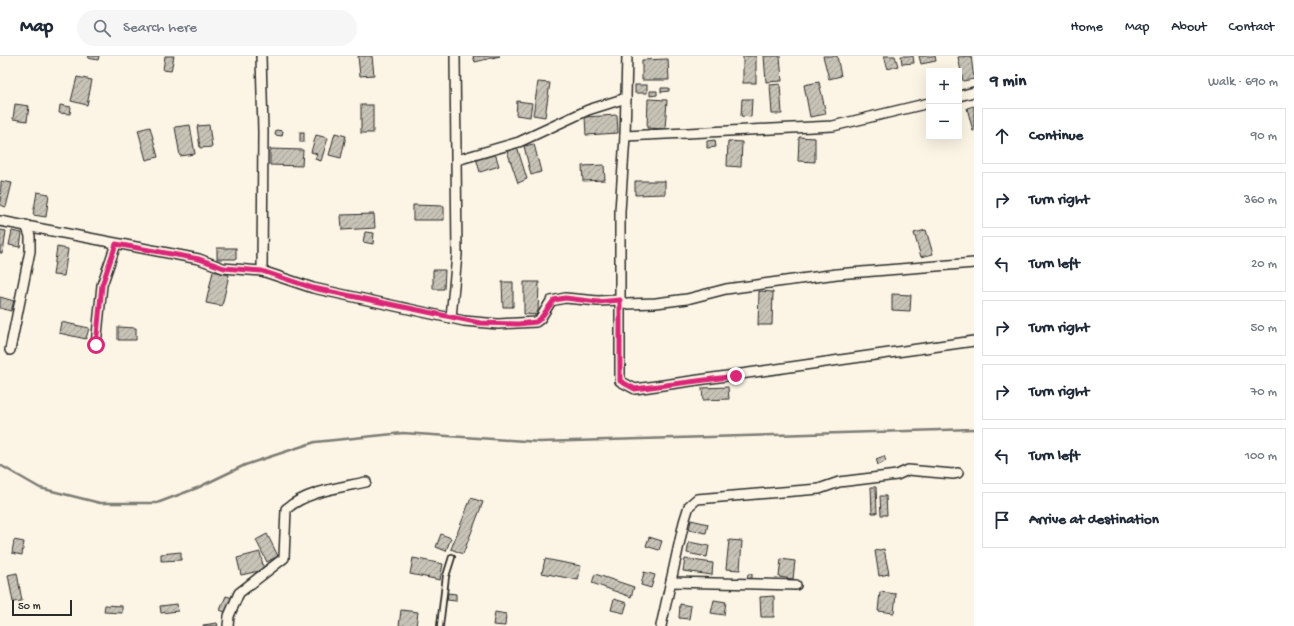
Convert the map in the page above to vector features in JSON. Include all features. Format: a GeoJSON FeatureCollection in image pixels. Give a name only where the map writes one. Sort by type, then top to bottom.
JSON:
{"type":"FeatureCollection","features":[{"type":"Feature","properties":{"kind":"street"},"geometry":{"type":"LineString","coordinates":[[261,56],[263,132],[262,271]]}},
{"type":"Feature","properties":{"kind":"street"},"geometry":{"type":"LineString","coordinates":[[451,317],[457,255],[455,56]]}},
{"type":"Feature","properties":{"kind":"street"},"geometry":{"type":"LineString","coordinates":[[627,56],[625,136],[620,210],[620,381],[635,389],[974,341]]}},
{"type":"Feature","properties":{"kind":"street"},"geometry":{"type":"LineString","coordinates":[[962,95],[974,92]]}},
{"type":"Feature","properties":{"kind":"street"},"geometry":{"type":"LineString","coordinates":[[457,160],[519,142],[588,110],[626,98]]}},
{"type":"Feature","properties":{"kind":"street"},"geometry":{"type":"LineString","coordinates":[[625,136],[833,126],[926,104]]}},
{"type":"Feature","properties":{"kind":"street"},"geometry":{"type":"LineString","coordinates":[[0,221],[199,259],[224,268],[262,271],[313,288],[480,323],[526,323],[540,319],[554,300],[565,298],[598,302],[620,300],[626,304],[656,303],[687,299],[726,288],[837,274],[974,263]]}},
{"type":"Feature","properties":{"kind":"street"},"geometry":{"type":"LineString","coordinates":[[10,350],[30,251],[30,236],[26,225]]}},
{"type":"Feature","properties":{"kind":"street"},"geometry":{"type":"LineString","coordinates":[[96,345],[102,285],[116,244]]}},
{"type":"Feature","properties":{"kind":"street"},"geometry":{"type":"LineString","coordinates":[[661,626],[684,522],[689,506],[697,499],[819,488],[839,482],[897,476],[908,470],[953,474],[958,473]]}},
{"type":"Feature","properties":{"kind":"street"},"geometry":{"type":"LineString","coordinates":[[228,626],[229,616],[239,593],[284,558],[286,509],[312,494],[366,482]]}},
{"type":"Feature","properties":{"kind":"street"},"geometry":{"type":"LineString","coordinates":[[671,582],[796,585]]}},
{"type":"Feature","properties":{"kind":"lane"},"geometry":{"type":"LineString","coordinates":[[440,626],[446,576],[452,558]]}},
{"type":"Feature","properties":{"kind":"building"},"geometry":{"type":"Polygon","coordinates":[[[88,56],[99,56],[98,60],[88,58],[88,56]]]}},
{"type":"Feature","properties":{"kind":"building"},"geometry":{"type":"Polygon","coordinates":[[[165,56],[174,56],[171,71],[163,70],[165,56]]]}},
{"type":"Feature","properties":{"kind":"building"},"geometry":{"type":"Polygon","coordinates":[[[358,56],[372,56],[374,75],[360,76],[358,56]]]}},
{"type":"Feature","properties":{"kind":"building"},"geometry":{"type":"Polygon","coordinates":[[[473,56],[500,56],[475,62],[473,56]]]}},
{"type":"Feature","properties":{"kind":"building"},"geometry":{"type":"Polygon","coordinates":[[[743,56],[756,56],[756,83],[743,83],[743,56]]]}},
{"type":"Feature","properties":{"kind":"building"},"geometry":{"type":"Polygon","coordinates":[[[764,56],[780,56],[782,81],[766,82],[764,56]]]}},
{"type":"Feature","properties":{"kind":"building"},"geometry":{"type":"Polygon","coordinates":[[[823,56],[837,56],[841,76],[829,79],[823,56]]]}},
{"type":"Feature","properties":{"kind":"building"},"geometry":{"type":"Polygon","coordinates":[[[884,56],[895,56],[898,66],[888,69],[884,56]]]}},
{"type":"Feature","properties":{"kind":"building"},"geometry":{"type":"Polygon","coordinates":[[[901,56],[913,56],[914,63],[902,64],[901,56]]]}},
{"type":"Feature","properties":{"kind":"building"},"geometry":{"type":"Polygon","coordinates":[[[919,56],[935,56],[936,61],[921,64],[919,56]]]}},
{"type":"Feature","properties":{"kind":"building"},"geometry":{"type":"Polygon","coordinates":[[[971,56],[974,79],[963,81],[962,68],[960,68],[958,57],[971,56]]]}},
{"type":"Feature","properties":{"kind":"building"},"geometry":{"type":"Polygon","coordinates":[[[668,59],[669,80],[642,80],[642,60],[668,59]]]}},
{"type":"Feature","properties":{"kind":"building"},"geometry":{"type":"Polygon","coordinates":[[[77,77],[92,80],[87,105],[71,101],[77,77]]]}},
{"type":"Feature","properties":{"kind":"building"},"geometry":{"type":"Polygon","coordinates":[[[538,82],[550,83],[545,117],[533,115],[538,82]]]}},
{"type":"Feature","properties":{"kind":"building"},"geometry":{"type":"Polygon","coordinates":[[[819,82],[826,114],[810,117],[804,85],[819,82]]]}},
{"type":"Feature","properties":{"kind":"building"},"geometry":{"type":"Polygon","coordinates":[[[780,84],[782,114],[772,114],[770,85],[780,84]]]}},
{"type":"Feature","properties":{"kind":"building"},"geometry":{"type":"Polygon","coordinates":[[[635,85],[647,85],[647,93],[635,93],[635,85]]]}},
{"type":"Feature","properties":{"kind":"building"},"geometry":{"type":"Polygon","coordinates":[[[661,88],[669,88],[669,91],[661,92],[661,88]]]}},
{"type":"Feature","properties":{"kind":"building"},"geometry":{"type":"Polygon","coordinates":[[[650,91],[657,91],[657,95],[650,96],[650,91]]]}},
{"type":"Feature","properties":{"kind":"building"},"geometry":{"type":"Polygon","coordinates":[[[648,99],[667,100],[665,129],[647,128],[648,99]]]}},
{"type":"Feature","properties":{"kind":"building"},"geometry":{"type":"Polygon","coordinates":[[[742,99],[752,99],[751,117],[741,116],[742,99]]]}},
{"type":"Feature","properties":{"kind":"building"},"geometry":{"type":"Polygon","coordinates":[[[517,101],[532,103],[530,117],[516,115],[517,101]]]}},
{"type":"Feature","properties":{"kind":"building"},"geometry":{"type":"Polygon","coordinates":[[[15,104],[29,106],[27,121],[13,119],[15,104]]]}},
{"type":"Feature","properties":{"kind":"building"},"geometry":{"type":"Polygon","coordinates":[[[60,105],[71,107],[70,114],[59,113],[60,105]]]}},
{"type":"Feature","properties":{"kind":"building"},"geometry":{"type":"Polygon","coordinates":[[[361,105],[373,105],[373,133],[361,133],[361,105]]]}},
{"type":"Feature","properties":{"kind":"building"},"geometry":{"type":"Polygon","coordinates":[[[974,106],[974,131],[973,131],[967,108],[974,106]]]}},
{"type":"Feature","properties":{"kind":"building"},"geometry":{"type":"Polygon","coordinates":[[[617,115],[618,133],[586,135],[585,117],[617,115]]]}},
{"type":"Feature","properties":{"kind":"building"},"geometry":{"type":"Polygon","coordinates":[[[190,125],[195,154],[180,156],[175,127],[190,125]]]}},
{"type":"Feature","properties":{"kind":"building"},"geometry":{"type":"Polygon","coordinates":[[[209,125],[212,147],[200,148],[197,126],[209,125]]]}},
{"type":"Feature","properties":{"kind":"building"},"geometry":{"type":"Polygon","coordinates":[[[150,127],[158,157],[146,160],[138,130],[150,127]]]}},
{"type":"Feature","properties":{"kind":"building"},"geometry":{"type":"Polygon","coordinates":[[[276,130],[283,131],[282,136],[275,135],[276,130]]]}},
{"type":"Feature","properties":{"kind":"building"},"geometry":{"type":"Polygon","coordinates":[[[300,132],[304,132],[304,142],[300,142],[300,132]]]}},
{"type":"Feature","properties":{"kind":"building"},"geometry":{"type":"Polygon","coordinates":[[[335,133],[346,136],[341,158],[329,155],[335,133]]]}},
{"type":"Feature","properties":{"kind":"building"},"geometry":{"type":"Polygon","coordinates":[[[316,135],[328,138],[321,161],[315,159],[317,154],[311,152],[316,135]]]}},
{"type":"Feature","properties":{"kind":"building"},"geometry":{"type":"Polygon","coordinates":[[[799,137],[815,138],[815,162],[798,161],[799,137]]]}},
{"type":"Feature","properties":{"kind":"building"},"geometry":{"type":"Polygon","coordinates":[[[715,140],[716,147],[707,148],[707,141],[715,140]]]}},
{"type":"Feature","properties":{"kind":"building"},"geometry":{"type":"Polygon","coordinates":[[[728,141],[742,142],[741,167],[727,166],[728,141]]]}},
{"type":"Feature","properties":{"kind":"building"},"geometry":{"type":"Polygon","coordinates":[[[534,144],[541,172],[531,175],[524,146],[534,144]]]}},
{"type":"Feature","properties":{"kind":"building"},"geometry":{"type":"Polygon","coordinates":[[[517,147],[527,179],[518,183],[507,151],[517,147]]]}},
{"type":"Feature","properties":{"kind":"building"},"geometry":{"type":"Polygon","coordinates":[[[270,149],[303,150],[302,166],[270,165],[270,149]]]}},
{"type":"Feature","properties":{"kind":"building"},"geometry":{"type":"Polygon","coordinates":[[[495,153],[499,166],[480,172],[476,158],[495,153]]]}},
{"type":"Feature","properties":{"kind":"building"},"geometry":{"type":"Polygon","coordinates":[[[604,165],[605,180],[583,181],[582,166],[604,165]]]}},
{"type":"Feature","properties":{"kind":"building"},"geometry":{"type":"Polygon","coordinates":[[[1,181],[12,183],[6,207],[0,205],[1,181]]]}},
{"type":"Feature","properties":{"kind":"building"},"geometry":{"type":"Polygon","coordinates":[[[635,181],[665,181],[665,194],[635,195],[635,181]]]}},
{"type":"Feature","properties":{"kind":"building"},"geometry":{"type":"Polygon","coordinates":[[[37,192],[49,194],[46,217],[33,215],[37,192]]]}},
{"type":"Feature","properties":{"kind":"building"},"geometry":{"type":"Polygon","coordinates":[[[413,205],[444,206],[444,220],[413,220],[413,205]]]}},
{"type":"Feature","properties":{"kind":"building"},"geometry":{"type":"Polygon","coordinates":[[[374,214],[375,228],[342,230],[341,215],[374,214]]]}},
{"type":"Feature","properties":{"kind":"building"},"geometry":{"type":"Polygon","coordinates":[[[0,230],[6,231],[3,253],[0,253],[0,230]]]}},
{"type":"Feature","properties":{"kind":"building"},"geometry":{"type":"Polygon","coordinates":[[[926,230],[933,254],[921,257],[914,233],[926,230]]]}},
{"type":"Feature","properties":{"kind":"building"},"geometry":{"type":"Polygon","coordinates":[[[12,231],[22,233],[20,247],[9,245],[12,231]]]}},
{"type":"Feature","properties":{"kind":"building"},"geometry":{"type":"Polygon","coordinates":[[[365,232],[374,233],[373,244],[363,242],[365,232]]]}},
{"type":"Feature","properties":{"kind":"building"},"geometry":{"type":"Polygon","coordinates":[[[57,247],[68,249],[64,276],[53,275],[57,247]]]}},
{"type":"Feature","properties":{"kind":"building"},"geometry":{"type":"Polygon","coordinates":[[[217,248],[236,248],[236,259],[217,259],[217,248]]]}},
{"type":"Feature","properties":{"kind":"building"},"geometry":{"type":"Polygon","coordinates":[[[433,270],[445,270],[444,289],[433,289],[433,270]]]}},
{"type":"Feature","properties":{"kind":"building"},"geometry":{"type":"Polygon","coordinates":[[[213,271],[229,275],[222,306],[206,303],[213,271]]]}},
{"type":"Feature","properties":{"kind":"building"},"geometry":{"type":"Polygon","coordinates":[[[502,282],[513,282],[513,307],[503,307],[502,282]]]}},
{"type":"Feature","properties":{"kind":"building"},"geometry":{"type":"Polygon","coordinates":[[[524,282],[539,282],[538,315],[524,314],[524,282]]]}},
{"type":"Feature","properties":{"kind":"building"},"geometry":{"type":"Polygon","coordinates":[[[759,291],[773,292],[772,325],[758,325],[759,291]]]}},
{"type":"Feature","properties":{"kind":"building"},"geometry":{"type":"Polygon","coordinates":[[[892,294],[911,295],[910,311],[892,310],[892,294]]]}},
{"type":"Feature","properties":{"kind":"building"},"geometry":{"type":"Polygon","coordinates":[[[0,297],[14,301],[11,311],[0,308],[0,297]]]}},
{"type":"Feature","properties":{"kind":"building"},"geometry":{"type":"Polygon","coordinates":[[[61,322],[89,328],[86,339],[59,333],[61,322]]]}},
{"type":"Feature","properties":{"kind":"building"},"geometry":{"type":"Polygon","coordinates":[[[118,327],[136,328],[136,340],[118,340],[118,327]]]}},
{"type":"Feature","properties":{"kind":"building"},"geometry":{"type":"Polygon","coordinates":[[[728,387],[729,399],[703,400],[702,388],[728,387]]]}},
{"type":"Feature","properties":{"kind":"building"},"geometry":{"type":"Polygon","coordinates":[[[884,456],[886,461],[878,465],[876,459],[884,456]]]}},
{"type":"Feature","properties":{"kind":"building"},"geometry":{"type":"Polygon","coordinates":[[[871,487],[876,487],[877,513],[872,513],[871,487]]]}},
{"type":"Feature","properties":{"kind":"building"},"geometry":{"type":"Polygon","coordinates":[[[880,496],[886,496],[887,515],[881,515],[880,496]]]}},
{"type":"Feature","properties":{"kind":"building"},"geometry":{"type":"Polygon","coordinates":[[[471,498],[483,502],[463,554],[451,549],[471,498]]]}},
{"type":"Feature","properties":{"kind":"building"},"geometry":{"type":"Polygon","coordinates":[[[691,520],[708,524],[706,533],[689,530],[691,520]]]}},
{"type":"Feature","properties":{"kind":"building"},"geometry":{"type":"Polygon","coordinates":[[[267,534],[278,556],[267,562],[256,540],[267,534]]]}},
{"type":"Feature","properties":{"kind":"building"},"geometry":{"type":"Polygon","coordinates":[[[441,534],[451,538],[446,551],[436,547],[441,534]]]}},
{"type":"Feature","properties":{"kind":"building"},"geometry":{"type":"Polygon","coordinates":[[[649,537],[662,541],[659,550],[646,546],[649,537]]]}},
{"type":"Feature","properties":{"kind":"building"},"geometry":{"type":"Polygon","coordinates":[[[14,540],[24,542],[22,555],[12,553],[14,540]]]}},
{"type":"Feature","properties":{"kind":"building"},"geometry":{"type":"Polygon","coordinates":[[[729,540],[742,541],[740,570],[726,569],[729,540]]]}},
{"type":"Feature","properties":{"kind":"building"},"geometry":{"type":"Polygon","coordinates":[[[689,542],[709,546],[707,557],[687,553],[689,542]]]}},
{"type":"Feature","properties":{"kind":"building"},"geometry":{"type":"Polygon","coordinates":[[[884,549],[889,574],[879,576],[875,551],[884,549]]]}},
{"type":"Feature","properties":{"kind":"building"},"geometry":{"type":"Polygon","coordinates":[[[181,552],[181,560],[161,561],[161,554],[181,552]]]}},
{"type":"Feature","properties":{"kind":"building"},"geometry":{"type":"Polygon","coordinates":[[[260,552],[264,570],[241,575],[237,558],[260,552]]]}},
{"type":"Feature","properties":{"kind":"building"},"geometry":{"type":"Polygon","coordinates":[[[413,558],[443,564],[440,580],[410,574],[413,558]]]}},
{"type":"Feature","properties":{"kind":"building"},"geometry":{"type":"Polygon","coordinates":[[[545,559],[581,566],[578,580],[542,573],[545,559]]]}},
{"type":"Feature","properties":{"kind":"building"},"geometry":{"type":"Polygon","coordinates":[[[685,559],[713,563],[712,575],[683,571],[685,559]]]}},
{"type":"Feature","properties":{"kind":"building"},"geometry":{"type":"Polygon","coordinates":[[[781,559],[795,561],[793,579],[779,577],[781,559]]]}},
{"type":"Feature","properties":{"kind":"building"},"geometry":{"type":"Polygon","coordinates":[[[644,572],[655,575],[651,588],[641,585],[644,572]]]}},
{"type":"Feature","properties":{"kind":"building"},"geometry":{"type":"Polygon","coordinates":[[[17,573],[22,601],[13,602],[8,575],[17,573]]]}},
{"type":"Feature","properties":{"kind":"building"},"geometry":{"type":"Polygon","coordinates":[[[595,574],[634,587],[631,597],[592,583],[595,574]]]}},
{"type":"Feature","properties":{"kind":"building"},"geometry":{"type":"Polygon","coordinates":[[[748,574],[752,574],[752,580],[747,580],[748,574]]]}},
{"type":"Feature","properties":{"kind":"building"},"geometry":{"type":"Polygon","coordinates":[[[880,592],[896,594],[894,613],[878,611],[880,592]]]}},
{"type":"Feature","properties":{"kind":"building"},"geometry":{"type":"Polygon","coordinates":[[[448,593],[456,594],[456,601],[447,600],[448,593]]]}},
{"type":"Feature","properties":{"kind":"building"},"geometry":{"type":"Polygon","coordinates":[[[226,596],[233,598],[227,613],[220,610],[226,596]]]}},
{"type":"Feature","properties":{"kind":"building"},"geometry":{"type":"Polygon","coordinates":[[[774,596],[774,617],[761,617],[760,597],[774,596]]]}},
{"type":"Feature","properties":{"kind":"building"},"geometry":{"type":"Polygon","coordinates":[[[614,599],[627,603],[624,613],[611,610],[614,599]]]}},
{"type":"Feature","properties":{"kind":"building"},"geometry":{"type":"Polygon","coordinates":[[[714,600],[726,602],[724,615],[711,613],[714,600]]]}},
{"type":"Feature","properties":{"kind":"building"},"geometry":{"type":"Polygon","coordinates":[[[177,604],[178,611],[161,613],[160,606],[177,604]]]}},
{"type":"Feature","properties":{"kind":"building"},"geometry":{"type":"Polygon","coordinates":[[[680,604],[691,606],[689,619],[679,618],[680,604]]]}},
{"type":"Feature","properties":{"kind":"building"},"geometry":{"type":"Polygon","coordinates":[[[105,605],[122,606],[122,613],[104,612],[105,605]]]}},
{"type":"Feature","properties":{"kind":"building"},"geometry":{"type":"Polygon","coordinates":[[[401,610],[418,612],[416,626],[399,626],[401,610]]]}},
{"type":"Feature","properties":{"kind":"building"},"geometry":{"type":"Polygon","coordinates":[[[495,612],[506,614],[505,626],[493,625],[495,612]]]}},
{"type":"Feature","properties":{"kind":"building"},"geometry":{"type":"Polygon","coordinates":[[[217,623],[218,626],[203,626],[203,625],[217,623]]]}},
{"type":"Feature","properties":{"kind":"waterway"},"geometry":{"type":"LineString","coordinates":[[0,465],[40,488],[100,503],[157,503],[197,488],[245,465],[315,442],[403,433],[539,442],[974,429]]}},
{"type":"Feature","properties":{"kind":"route"},"geometry":{"type":"LineString","coordinates":[[96,345],[102,285],[116,244],[199,259],[224,268],[262,271],[313,288],[401,308],[480,323],[518,324],[536,322],[540,319],[551,301],[565,298],[598,302],[620,300],[620,381],[622,383],[635,389],[736,376]]}}]}
